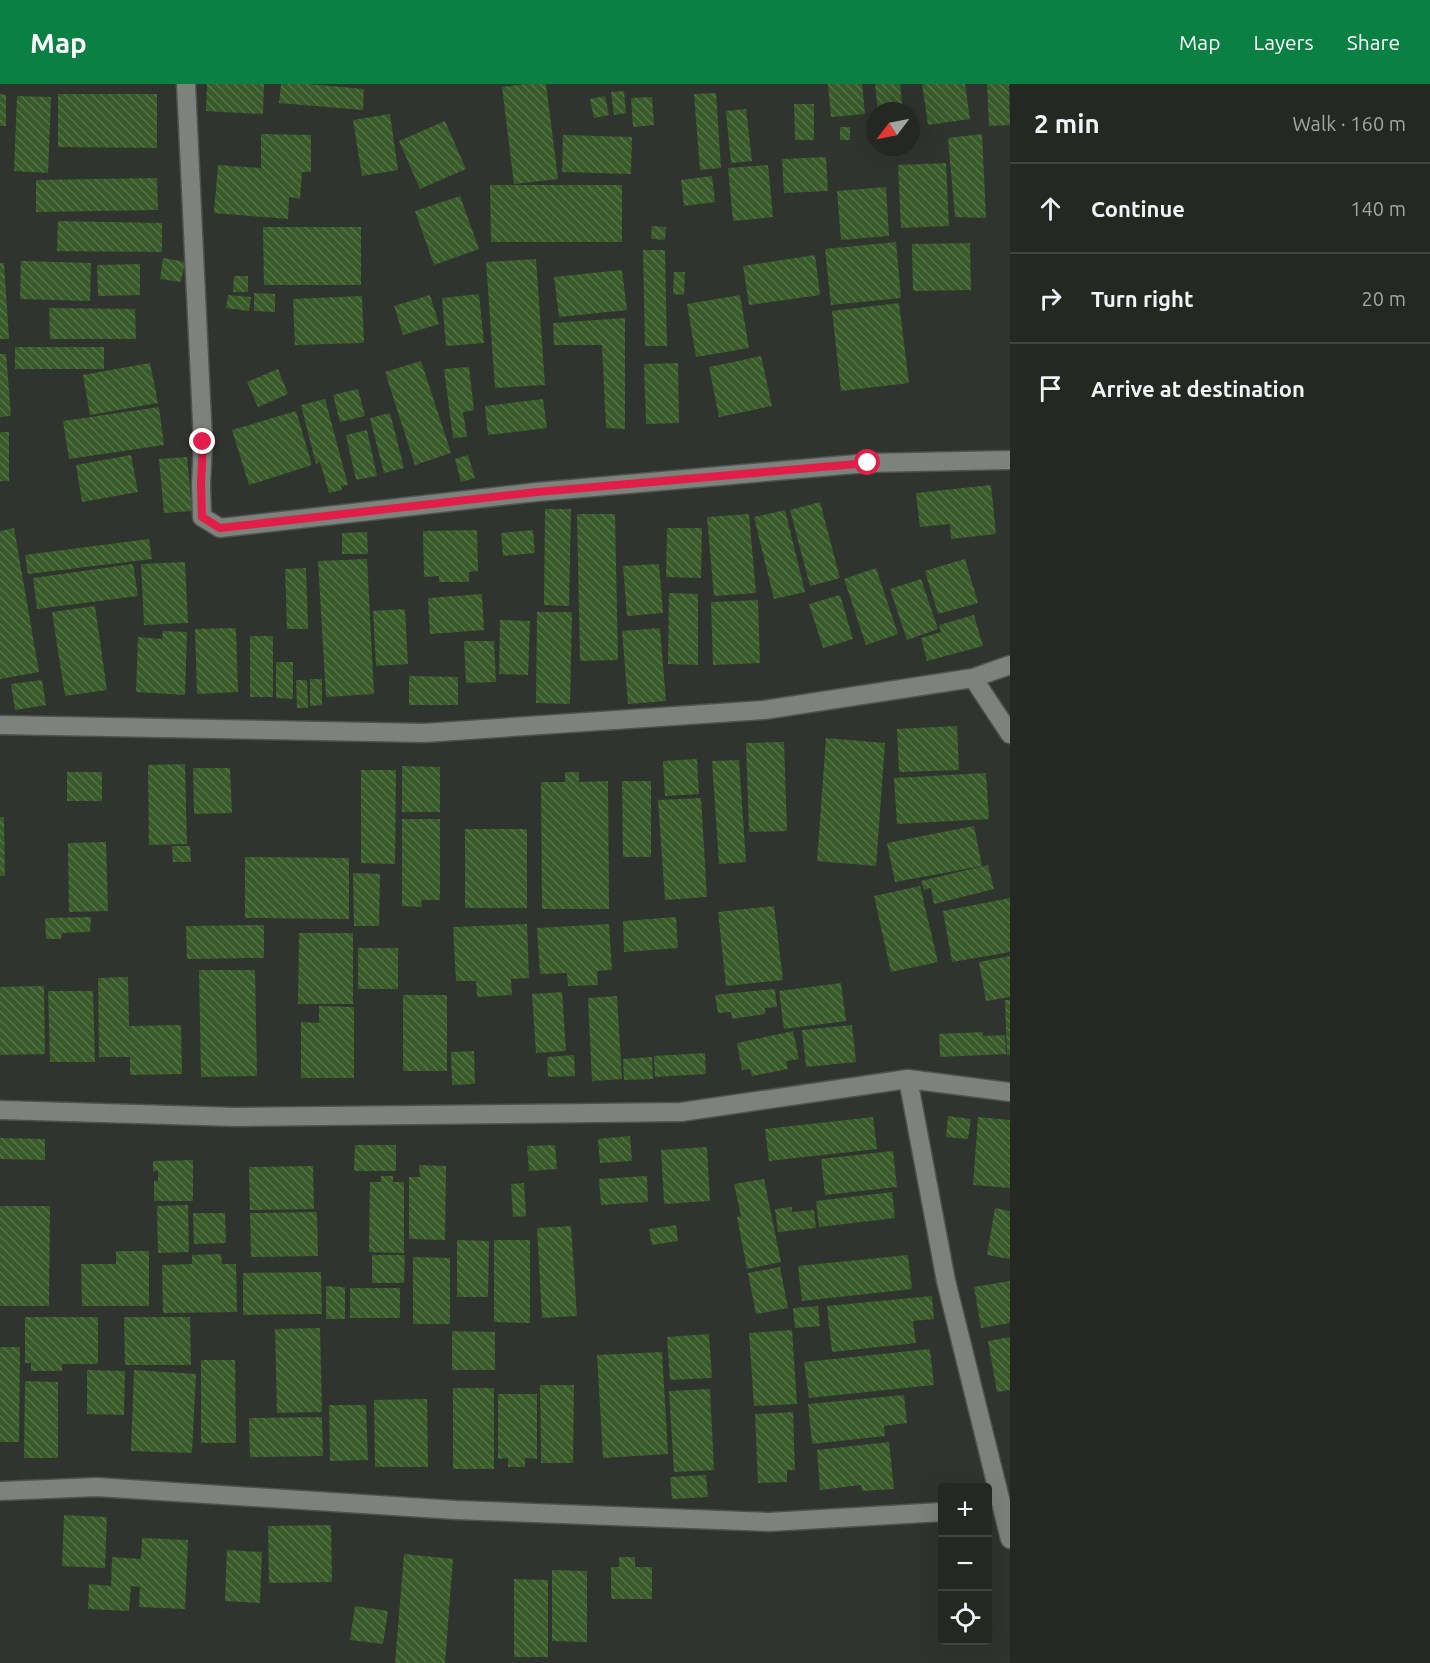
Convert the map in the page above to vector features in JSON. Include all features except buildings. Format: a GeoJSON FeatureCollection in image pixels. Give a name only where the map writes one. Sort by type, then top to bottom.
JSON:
{"type":"FeatureCollection","features":[{"type":"Feature","properties":{"kind":"street"},"geometry":{"type":"LineString","coordinates":[[186,84],[203,442],[202,517],[220,528],[516,494],[868,463],[1010,460]]}},
{"type":"Feature","properties":{"kind":"street"},"geometry":{"type":"LineString","coordinates":[[0,726],[424,733],[764,710],[973,678],[1010,665]]}},
{"type":"Feature","properties":{"kind":"street"},"geometry":{"type":"LineString","coordinates":[[973,678],[1010,734]]}},
{"type":"Feature","properties":{"kind":"street"},"geometry":{"type":"LineString","coordinates":[[908,1079],[946,1281],[994,1509],[1010,1539]]}},
{"type":"Feature","properties":{"kind":"street"},"geometry":{"type":"LineString","coordinates":[[0,1110],[237,1117],[681,1112],[908,1079],[1010,1092]]}},
{"type":"Feature","properties":{"kind":"street"},"geometry":{"type":"LineString","coordinates":[[0,1491],[97,1487],[456,1510],[769,1522],[938,1512]]}},
{"type":"Feature","properties":{"kind":"route"},"geometry":{"type":"LineString","coordinates":[[203,442],[202,517],[220,528],[537,492],[868,463]]}}]}
